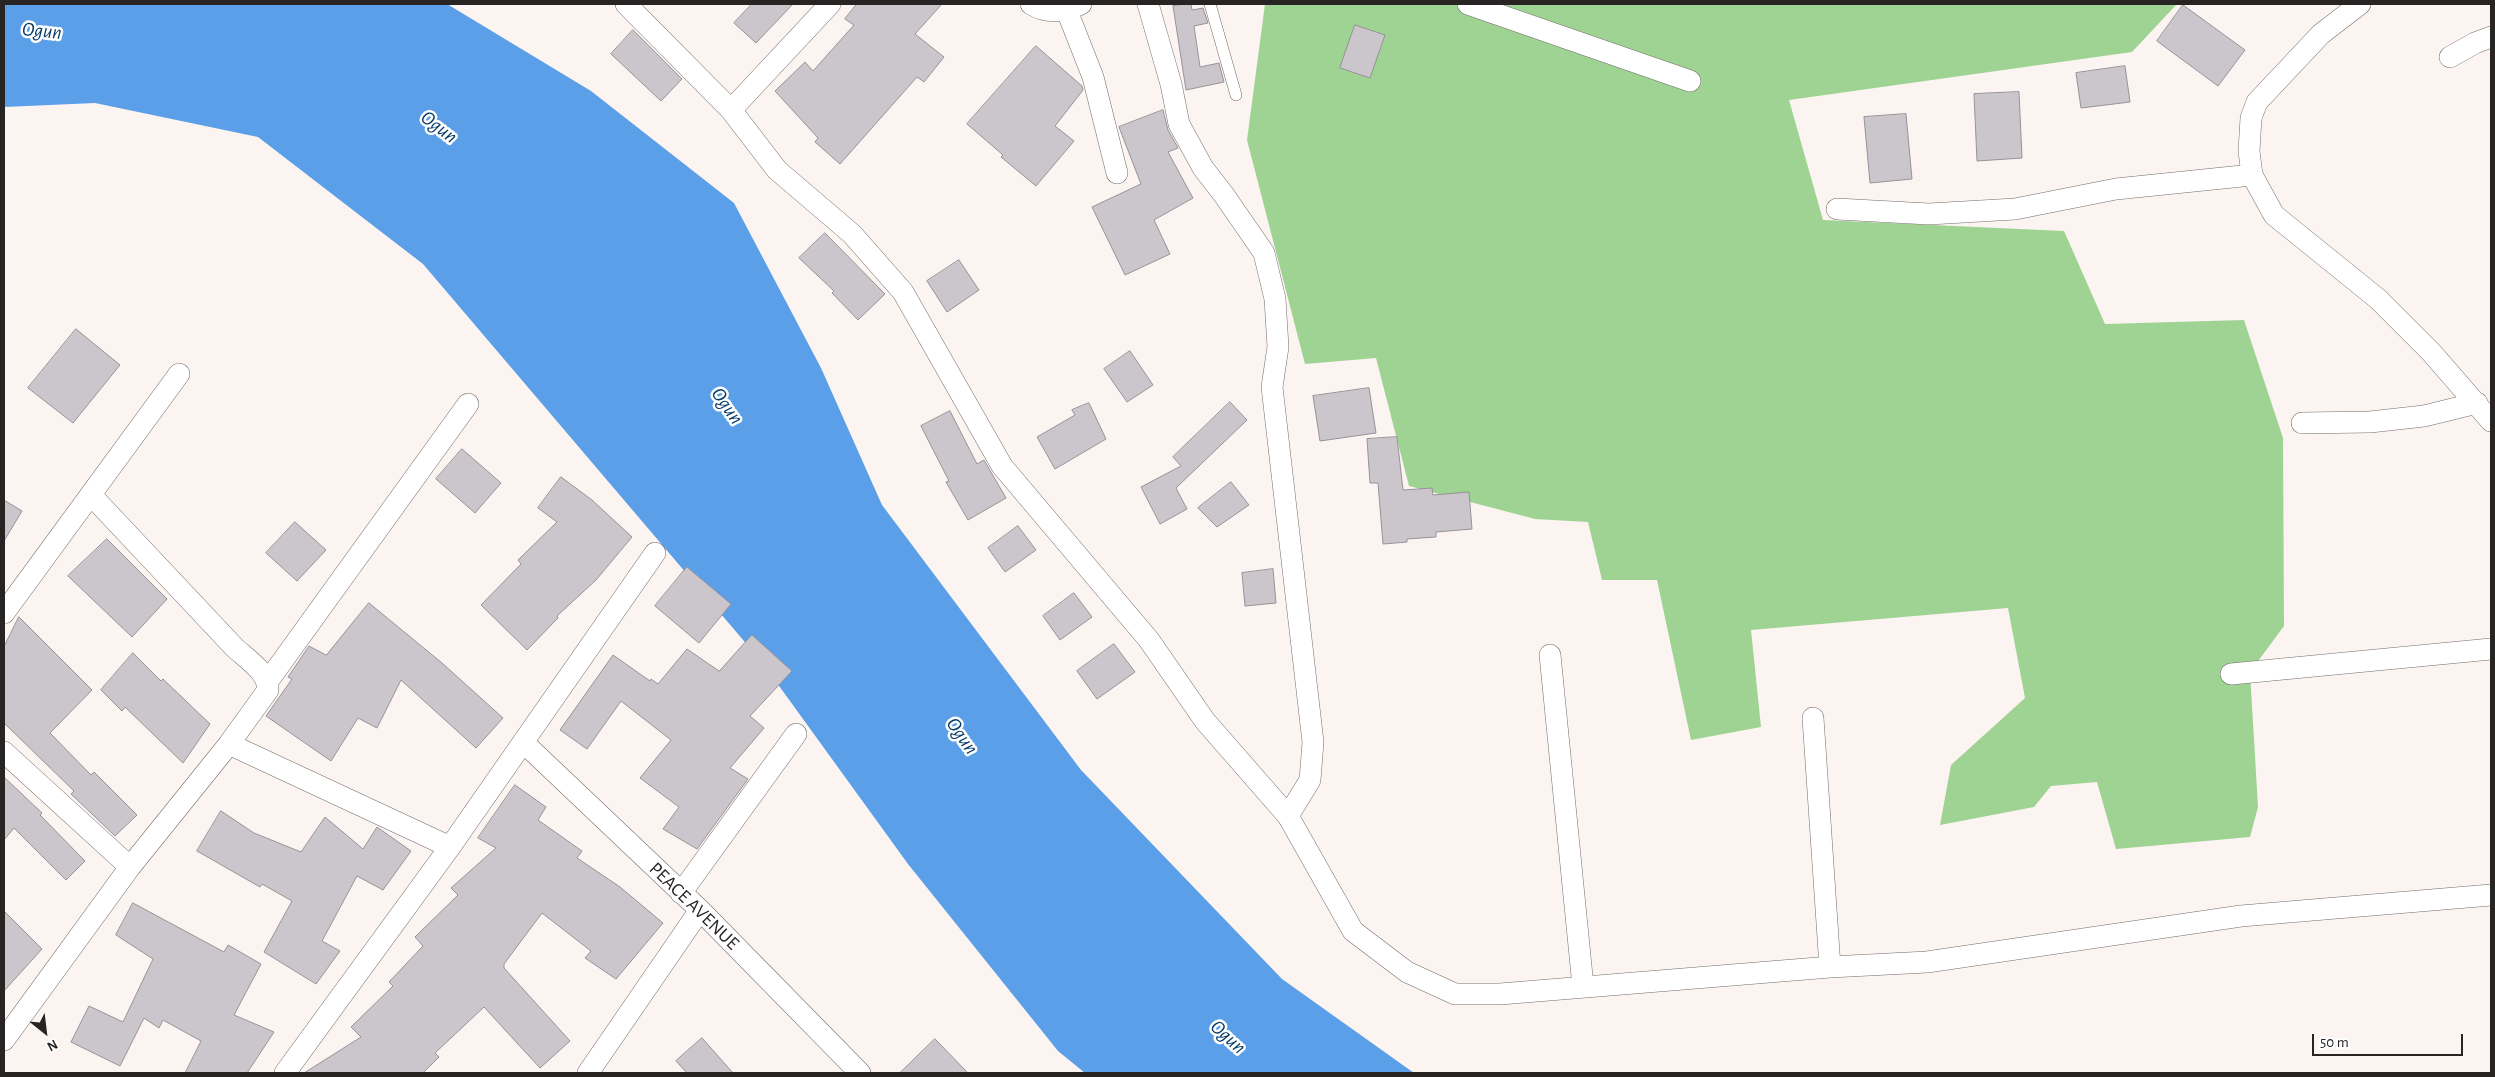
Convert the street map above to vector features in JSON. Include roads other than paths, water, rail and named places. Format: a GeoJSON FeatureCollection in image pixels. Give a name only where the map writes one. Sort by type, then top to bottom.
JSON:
{"type":"FeatureCollection","features":[{"type":"Feature","properties":{"kind":"street"},"geometry":{"type":"LineString","coordinates":[[626,4],[731,110],[778,170],[852,234],[903,292],[1002,466],[1150,640],[1205,721],[1288,816],[1354,930],[1407,972],[1454,994],[1500,994],[1830,967],[1927,962],[2241,916],[2491,895]]}},
{"type":"Feature","properties":{"kind":"street"},"geometry":{"type":"LineString","coordinates":[[731,110],[830,4]]}},
{"type":"Feature","properties":{"kind":"street"},"geometry":{"type":"LineString","coordinates":[[1031,4],[1041,10],[1074,7],[1117,173]]}},
{"type":"Feature","properties":{"kind":"street"},"geometry":{"type":"LineString","coordinates":[[1148,4],[1171,84],[1179,124],[1202,168],[1224,195],[1264,253],[1276,299],[1278,346],[1272,387],[1313,742],[1310,780],[1288,816]]}},
{"type":"Feature","properties":{"kind":"street"},"geometry":{"type":"LineString","coordinates":[[1468,4],[1690,81]]}},
{"type":"Feature","properties":{"kind":"street"},"geometry":{"type":"LineString","coordinates":[[2360,4],[2321,34],[2257,102],[2251,118],[2249,151],[2252,175],[2274,215],[2378,299],[2477,403],[2491,421]]}},
{"type":"Feature","properties":{"kind":"street"},"geometry":{"type":"LineString","coordinates":[[2450,57],[2475,43],[2491,37]]}},
{"type":"Feature","properties":{"kind":"street"},"geometry":{"type":"LineString","coordinates":[[1836,209],[1928,214],[2015,209],[2116,189],[2252,175]]}},
{"type":"Feature","properties":{"kind":"street"},"geometry":{"type":"LineString","coordinates":[[4,613],[179,374]]}},
{"type":"Feature","properties":{"kind":"street"},"geometry":{"type":"LineString","coordinates":[[2302,423],[2379,421],[2424,416],[2477,403]]}},
{"type":"Feature","properties":{"kind":"street"},"geometry":{"type":"LineString","coordinates":[[4,1040],[130,867],[229,744],[268,690],[268,681],[468,404]]}},
{"type":"Feature","properties":{"kind":"street"},"geometry":{"type":"LineString","coordinates":[[91,496],[268,681]]}},
{"type":"Feature","properties":{"kind":"street"},"geometry":{"type":"LineString","coordinates":[[285,1073],[450,847],[655,553]]}},
{"type":"Feature","properties":{"kind":"street"},"geometry":{"type":"LineString","coordinates":[[2231,674],[2491,649]]}},
{"type":"Feature","properties":{"kind":"street"},"geometry":{"type":"LineString","coordinates":[[1550,655],[1583,986]]}},
{"type":"Feature","properties":{"kind":"street"},"geometry":{"type":"LineString","coordinates":[[1813,718],[1830,967]]}},
{"type":"Feature","properties":{"kind":"street"},"geometry":{"type":"LineString","coordinates":[[682,893],[796,734]]}},
{"type":"Feature","properties":{"kind":"street","name":"PEACE AVENUE"},"geometry":{"type":"LineString","coordinates":[[523,742],[700,910],[860,1073]]}},
{"type":"Feature","properties":{"kind":"street"},"geometry":{"type":"LineString","coordinates":[[229,744],[450,847]]}},
{"type":"Feature","properties":{"kind":"street"},"geometry":{"type":"LineString","coordinates":[[4,752],[130,867]]}},
{"type":"Feature","properties":{"kind":"street"},"geometry":{"type":"LineString","coordinates":[[588,1073],[700,910]]}},
{"type":"Feature","properties":{"kind":"lane"},"geometry":{"type":"LineString","coordinates":[[1210,4],[1236,95]]}},
{"type":"Feature","properties":{"kind":"water","name":"Ogun"},"geometry":{"type":"Polygon","coordinates":[[[4,4],[447,4],[591,91],[734,203],[821,368],[882,505],[1081,770],[1282,979],[1414,1073],[1085,1073],[1058,1051],[908,864],[761,661],[423,264],[258,137],[95,103],[4,107],[4,4]]]}}]}
